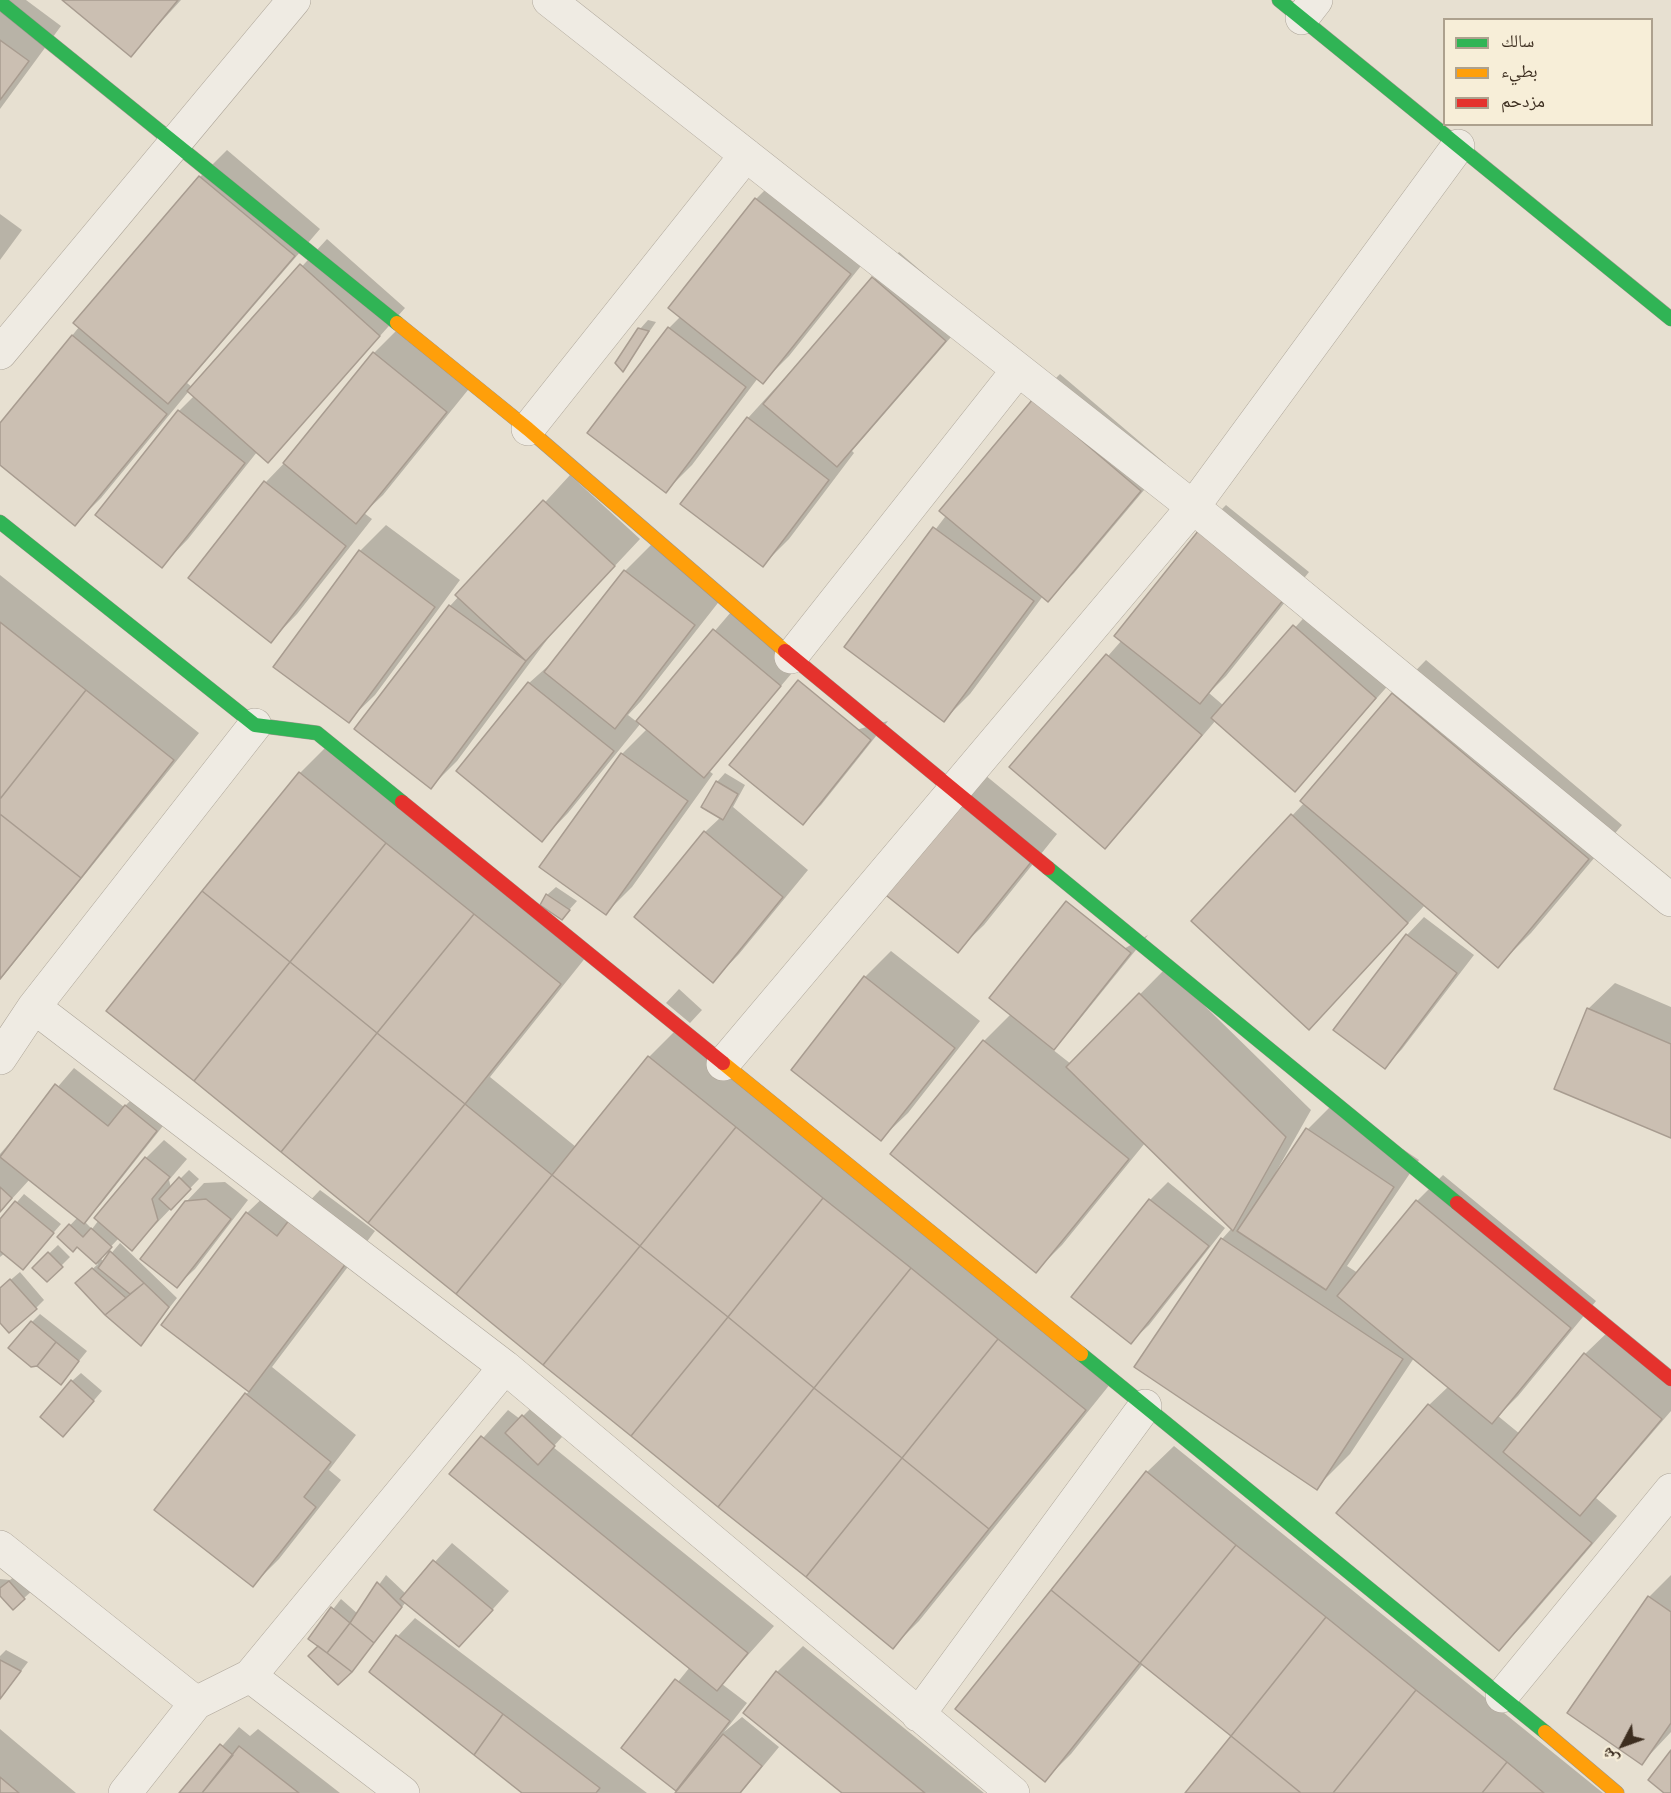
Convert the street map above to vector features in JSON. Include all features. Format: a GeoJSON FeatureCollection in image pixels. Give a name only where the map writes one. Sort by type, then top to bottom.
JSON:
{"type":"FeatureCollection","features":[{"type":"Feature","properties":{"kind":"street"},"geometry":{"type":"LineString","coordinates":[[0,353],[294,0]]}},
{"type":"Feature","properties":{"kind":"street"},"geometry":{"type":"LineString","coordinates":[[549,0],[1193,507],[1671,900]]}},
{"type":"Feature","properties":{"kind":"street"},"geometry":{"type":"LineString","coordinates":[[0,2],[528,429],[791,657],[1671,1379]]}},
{"type":"Feature","properties":{"kind":"street"},"geometry":{"type":"LineString","coordinates":[[1299,6],[1458,146],[1671,319]]}},
{"type":"Feature","properties":{"kind":"street"},"geometry":{"type":"LineString","coordinates":[[723,1064],[1193,507],[1458,146]]}},
{"type":"Feature","properties":{"kind":"street"},"geometry":{"type":"LineString","coordinates":[[528,429],[746,155]]}},
{"type":"Feature","properties":{"kind":"street"},"geometry":{"type":"LineString","coordinates":[[791,657],[1018,370]]}},
{"type":"Feature","properties":{"kind":"street"},"geometry":{"type":"LineString","coordinates":[[0,522],[255,725],[317,733],[1503,1696],[1617,1793]]}},
{"type":"Feature","properties":{"kind":"street"},"geometry":{"type":"LineString","coordinates":[[0,1058],[34,1007],[255,725]]}},
{"type":"Feature","properties":{"kind":"street"},"geometry":{"type":"LineString","coordinates":[[34,1007],[505,1367],[1013,1793]]}},
{"type":"Feature","properties":{"kind":"street"},"geometry":{"type":"LineString","coordinates":[[125,1793],[196,1702],[250,1676],[505,1367]]}},
{"type":"Feature","properties":{"kind":"street"},"geometry":{"type":"LineString","coordinates":[[918,1715],[1146,1406]]}},
{"type":"Feature","properties":{"kind":"street"},"geometry":{"type":"LineString","coordinates":[[1503,1696],[1671,1490]]}},
{"type":"Feature","properties":{"kind":"street"},"geometry":{"type":"LineString","coordinates":[[0,1547],[196,1702]]}},
{"type":"Feature","properties":{"kind":"street"},"geometry":{"type":"LineString","coordinates":[[250,1676],[403,1793]]}},
{"type":"Feature","properties":{"kind":"building"},"geometry":{"type":"Polygon","coordinates":[[[62,0],[178,0],[131,57],[62,0]]]}},
{"type":"Feature","properties":{"kind":"building"},"geometry":{"type":"Polygon","coordinates":[[[0,40],[29,61],[0,100],[0,40]]]}},
{"type":"Feature","properties":{"kind":"building"},"geometry":{"type":"Polygon","coordinates":[[[199,176],[295,256],[168,404],[73,323],[199,176]]]}},
{"type":"Feature","properties":{"kind":"building"},"geometry":{"type":"Polygon","coordinates":[[[755,198],[851,274],[763,384],[668,308],[755,198]]]}},
{"type":"Feature","properties":{"kind":"building"},"geometry":{"type":"Polygon","coordinates":[[[300,264],[380,336],[268,463],[187,391],[300,264]]]}},
{"type":"Feature","properties":{"kind":"building"},"geometry":{"type":"Polygon","coordinates":[[[872,277],[946,341],[837,467],[763,404],[872,277]]]}},
{"type":"Feature","properties":{"kind":"building"},"geometry":{"type":"Polygon","coordinates":[[[668,327],[746,387],[666,493],[587,433],[668,327]]]}},
{"type":"Feature","properties":{"kind":"building"},"geometry":{"type":"Polygon","coordinates":[[[638,328],[649,331],[623,372],[615,363],[638,328]]]}},
{"type":"Feature","properties":{"kind":"building"},"geometry":{"type":"Polygon","coordinates":[[[72,335],[167,414],[75,526],[0,465],[0,423],[72,335]]]}},
{"type":"Feature","properties":{"kind":"building"},"geometry":{"type":"Polygon","coordinates":[[[373,352],[447,412],[356,524],[283,463],[373,352]]]}},
{"type":"Feature","properties":{"kind":"building"},"geometry":{"type":"Polygon","coordinates":[[[1033,399],[1141,491],[1048,602],[939,511],[1033,399]]]}},
{"type":"Feature","properties":{"kind":"building"},"geometry":{"type":"Polygon","coordinates":[[[178,410],[245,463],[162,568],[95,515],[178,410]]]}},
{"type":"Feature","properties":{"kind":"building"},"geometry":{"type":"Polygon","coordinates":[[[747,417],[829,480],[763,567],[680,504],[747,417]]]}},
{"type":"Feature","properties":{"kind":"building"},"geometry":{"type":"Polygon","coordinates":[[[264,481],[346,546],[271,643],[188,578],[264,481]]]}},
{"type":"Feature","properties":{"kind":"building"},"geometry":{"type":"Polygon","coordinates":[[[543,500],[615,566],[526,661],[455,595],[543,500]]]}},
{"type":"Feature","properties":{"kind":"building"},"geometry":{"type":"Polygon","coordinates":[[[933,527],[1034,601],[944,722],[844,647],[933,527]]]}},
{"type":"Feature","properties":{"kind":"building"},"geometry":{"type":"Polygon","coordinates":[[[1199,530],[1284,599],[1200,704],[1114,636],[1199,530]]]}},
{"type":"Feature","properties":{"kind":"building"},"geometry":{"type":"Polygon","coordinates":[[[359,550],[435,607],[349,723],[273,667],[359,550]]]}},
{"type":"Feature","properties":{"kind":"building"},"geometry":{"type":"Polygon","coordinates":[[[624,570],[695,625],[615,729],[544,672],[624,570]]]}},
{"type":"Feature","properties":{"kind":"building"},"geometry":{"type":"Polygon","coordinates":[[[449,605],[526,661],[431,789],[354,729],[449,605]]]}},
{"type":"Feature","properties":{"kind":"building"},"geometry":{"type":"Polygon","coordinates":[[[0,622],[86,690],[0,799],[0,622]]]}},
{"type":"Feature","properties":{"kind":"building"},"geometry":{"type":"Polygon","coordinates":[[[1293,625],[1376,698],[1295,792],[1211,718],[1293,625]]]}},
{"type":"Feature","properties":{"kind":"building"},"geometry":{"type":"Polygon","coordinates":[[[713,629],[781,686],[704,778],[636,721],[713,629]]]}},
{"type":"Feature","properties":{"kind":"building"},"geometry":{"type":"Polygon","coordinates":[[[1106,654],[1202,735],[1105,849],[1009,767],[1106,654]]]}},
{"type":"Feature","properties":{"kind":"building"},"geometry":{"type":"Polygon","coordinates":[[[798,680],[871,740],[803,825],[729,765],[798,680]]]}},
{"type":"Feature","properties":{"kind":"building"},"geometry":{"type":"Polygon","coordinates":[[[528,682],[614,751],[542,842],[456,771],[528,682]]]}},
{"type":"Feature","properties":{"kind":"building"},"geometry":{"type":"Polygon","coordinates":[[[86,690],[174,760],[81,878],[0,814],[0,799],[86,690]]]}},
{"type":"Feature","properties":{"kind":"building"},"geometry":{"type":"Polygon","coordinates":[[[1392,693],[1589,859],[1498,968],[1300,801],[1392,693]]]}},
{"type":"Feature","properties":{"kind":"building"},"geometry":{"type":"Polygon","coordinates":[[[621,753],[688,801],[606,915],[539,867],[621,753]]]}},
{"type":"Feature","properties":{"kind":"building"},"geometry":{"type":"Polygon","coordinates":[[[299,772],[386,843],[290,962],[202,891],[299,772]]]}},
{"type":"Feature","properties":{"kind":"building"},"geometry":{"type":"Polygon","coordinates":[[[716,781],[738,794],[723,820],[701,807],[716,781]]]}},
{"type":"Feature","properties":{"kind":"building"},"geometry":{"type":"Polygon","coordinates":[[[957,800],[1032,861],[958,953],[882,892],[957,800]]]}},
{"type":"Feature","properties":{"kind":"building"},"geometry":{"type":"Polygon","coordinates":[[[0,814],[81,878],[0,979],[0,814]]]}},
{"type":"Feature","properties":{"kind":"building"},"geometry":{"type":"Polygon","coordinates":[[[1291,814],[1408,923],[1309,1030],[1191,921],[1291,814]]]}},
{"type":"Feature","properties":{"kind":"building"},"geometry":{"type":"Polygon","coordinates":[[[704,831],[783,897],[713,983],[634,917],[704,831]]]}},
{"type":"Feature","properties":{"kind":"building"},"geometry":{"type":"Polygon","coordinates":[[[386,843],[474,914],[377,1033],[290,962],[386,843]]]}},
{"type":"Feature","properties":{"kind":"building"},"geometry":{"type":"Polygon","coordinates":[[[202,891],[290,962],[194,1081],[106,1011],[202,891]]]}},
{"type":"Feature","properties":{"kind":"building"},"geometry":{"type":"Polygon","coordinates":[[[546,894],[570,910],[562,920],[540,905],[546,894]]]}},
{"type":"Feature","properties":{"kind":"building"},"geometry":{"type":"Polygon","coordinates":[[[1066,901],[1131,953],[1054,1050],[989,998],[1066,901]]]}},
{"type":"Feature","properties":{"kind":"building"},"geometry":{"type":"Polygon","coordinates":[[[474,914],[561,984],[465,1104],[377,1033],[474,914]]]}},
{"type":"Feature","properties":{"kind":"building"},"geometry":{"type":"Polygon","coordinates":[[[1406,934],[1457,973],[1385,1069],[1333,1030],[1406,934]]]}},
{"type":"Feature","properties":{"kind":"building"},"geometry":{"type":"Polygon","coordinates":[[[290,962],[377,1033],[281,1152],[194,1081],[290,962]]]}},
{"type":"Feature","properties":{"kind":"building"},"geometry":{"type":"Polygon","coordinates":[[[864,976],[955,1048],[881,1141],[791,1070],[864,976]]]}},
{"type":"Feature","properties":{"kind":"building"},"geometry":{"type":"Polygon","coordinates":[[[1139,993],[1286,1137],[1233,1231],[1066,1067],[1139,993]]]}},
{"type":"Feature","properties":{"kind":"building"},"geometry":{"type":"Polygon","coordinates":[[[1587,1008],[1671,1044],[1671,1138],[1554,1089],[1587,1008]]]}},
{"type":"Feature","properties":{"kind":"building"},"geometry":{"type":"Polygon","coordinates":[[[377,1033],[465,1104],[368,1223],[281,1152],[377,1033]]]}},
{"type":"Feature","properties":{"kind":"building"},"geometry":{"type":"Polygon","coordinates":[[[983,1040],[1129,1159],[1036,1273],[890,1154],[983,1040]]]}},
{"type":"Feature","properties":{"kind":"building"},"geometry":{"type":"Polygon","coordinates":[[[648,1056],[736,1127],[640,1246],[552,1175],[648,1056]]]}},
{"type":"Feature","properties":{"kind":"building"},"geometry":{"type":"Polygon","coordinates":[[[55,1084],[108,1126],[125,1105],[157,1131],[84,1224],[0,1157],[55,1084]]]}},
{"type":"Feature","properties":{"kind":"building"},"geometry":{"type":"Polygon","coordinates":[[[465,1104],[552,1175],[456,1294],[368,1223],[465,1104]]]}},
{"type":"Feature","properties":{"kind":"building"},"geometry":{"type":"Polygon","coordinates":[[[736,1127],[823,1198],[728,1317],[640,1246],[736,1127]]]}},
{"type":"Feature","properties":{"kind":"building"},"geometry":{"type":"Polygon","coordinates":[[[1306,1128],[1394,1187],[1326,1290],[1237,1231],[1306,1128]]]}},
{"type":"Feature","properties":{"kind":"building"},"geometry":{"type":"Polygon","coordinates":[[[145,1157],[170,1177],[152,1199],[158,1220],[132,1251],[94,1218],[145,1157]]]}},
{"type":"Feature","properties":{"kind":"building"},"geometry":{"type":"Polygon","coordinates":[[[552,1175],[640,1246],[543,1365],[456,1294],[552,1175]]]}},
{"type":"Feature","properties":{"kind":"building"},"geometry":{"type":"Polygon","coordinates":[[[179,1177],[191,1189],[171,1210],[159,1199],[179,1177]]]}},
{"type":"Feature","properties":{"kind":"building"},"geometry":{"type":"Polygon","coordinates":[[[0,1187],[12,1198],[0,1212],[0,1187]]]}},
{"type":"Feature","properties":{"kind":"building"},"geometry":{"type":"Polygon","coordinates":[[[823,1198],[911,1268],[814,1388],[728,1317],[823,1198]]]}},
{"type":"Feature","properties":{"kind":"building"},"geometry":{"type":"Polygon","coordinates":[[[206,1199],[231,1219],[177,1288],[140,1259],[185,1201],[206,1199]]]}},
{"type":"Feature","properties":{"kind":"building"},"geometry":{"type":"Polygon","coordinates":[[[1149,1199],[1209,1246],[1131,1344],[1071,1297],[1149,1199]]]}},
{"type":"Feature","properties":{"kind":"building"},"geometry":{"type":"Polygon","coordinates":[[[1416,1200],[1571,1328],[1492,1424],[1337,1296],[1416,1200]]]}},
{"type":"Feature","properties":{"kind":"building"},"geometry":{"type":"Polygon","coordinates":[[[15,1201],[54,1233],[23,1270],[0,1251],[0,1219],[15,1201]]]}},
{"type":"Feature","properties":{"kind":"building"},"geometry":{"type":"Polygon","coordinates":[[[246,1212],[277,1236],[293,1215],[350,1258],[249,1392],[161,1325],[246,1212]]]}},
{"type":"Feature","properties":{"kind":"building"},"geometry":{"type":"Polygon","coordinates":[[[69,1224],[83,1237],[91,1228],[112,1247],[96,1264],[77,1247],[73,1252],[57,1237],[69,1224]]]}},
{"type":"Feature","properties":{"kind":"building"},"geometry":{"type":"Polygon","coordinates":[[[1221,1238],[1403,1359],[1317,1490],[1134,1367],[1221,1238]]]}},
{"type":"Feature","properties":{"kind":"building"},"geometry":{"type":"Polygon","coordinates":[[[640,1246],[728,1317],[631,1436],[543,1365],[640,1246]]]}},
{"type":"Feature","properties":{"kind":"building"},"geometry":{"type":"Polygon","coordinates":[[[110,1251],[144,1283],[130,1294],[98,1268],[110,1251]]]}},
{"type":"Feature","properties":{"kind":"building"},"geometry":{"type":"Polygon","coordinates":[[[48,1252],[63,1267],[47,1282],[32,1268],[48,1252]]]}},
{"type":"Feature","properties":{"kind":"building"},"geometry":{"type":"Polygon","coordinates":[[[92,1268],[126,1298],[105,1315],[75,1283],[92,1268]]]}},
{"type":"Feature","properties":{"kind":"building"},"geometry":{"type":"Polygon","coordinates":[[[911,1268],[998,1339],[902,1458],[814,1388],[911,1268]]]}},
{"type":"Feature","properties":{"kind":"building"},"geometry":{"type":"Polygon","coordinates":[[[10,1279],[37,1309],[9,1333],[0,1323],[0,1288],[10,1279]]]}},
{"type":"Feature","properties":{"kind":"building"},"geometry":{"type":"Polygon","coordinates":[[[144,1283],[169,1307],[141,1346],[105,1315],[144,1283]]]}},
{"type":"Feature","properties":{"kind":"building"},"geometry":{"type":"Polygon","coordinates":[[[728,1317],[814,1388],[718,1507],[631,1436],[728,1317]]]}},
{"type":"Feature","properties":{"kind":"building"},"geometry":{"type":"Polygon","coordinates":[[[31,1321],[56,1342],[37,1366],[31,1367],[8,1348],[31,1321]]]}},
{"type":"Feature","properties":{"kind":"building"},"geometry":{"type":"Polygon","coordinates":[[[998,1339],[1086,1410],[989,1529],[902,1458],[998,1339]]]}},
{"type":"Feature","properties":{"kind":"building"},"geometry":{"type":"Polygon","coordinates":[[[56,1342],[79,1361],[61,1385],[37,1366],[56,1342]]]}},
{"type":"Feature","properties":{"kind":"building"},"geometry":{"type":"Polygon","coordinates":[[[1584,1353],[1662,1419],[1580,1516],[1503,1452],[1584,1353]]]}},
{"type":"Feature","properties":{"kind":"building"},"geometry":{"type":"Polygon","coordinates":[[[71,1380],[94,1401],[63,1437],[40,1417],[71,1380]]]}},
{"type":"Feature","properties":{"kind":"building"},"geometry":{"type":"Polygon","coordinates":[[[814,1388],[902,1458],[806,1577],[718,1507],[814,1388]]]}},
{"type":"Feature","properties":{"kind":"building"},"geometry":{"type":"Polygon","coordinates":[[[245,1393],[331,1462],[304,1497],[316,1507],[253,1587],[154,1510],[245,1393]]]}},
{"type":"Feature","properties":{"kind":"building"},"geometry":{"type":"Polygon","coordinates":[[[1428,1404],[1592,1543],[1499,1651],[1336,1513],[1428,1404]]]}},
{"type":"Feature","properties":{"kind":"building"},"geometry":{"type":"Polygon","coordinates":[[[522,1415],[555,1446],[538,1465],[505,1433],[522,1415]]]}},
{"type":"Feature","properties":{"kind":"building"},"geometry":{"type":"Polygon","coordinates":[[[481,1436],[748,1653],[717,1691],[449,1474],[481,1436]]]}},
{"type":"Feature","properties":{"kind":"building"},"geometry":{"type":"Polygon","coordinates":[[[902,1458],[989,1529],[893,1649],[806,1577],[902,1458]]]}},
{"type":"Feature","properties":{"kind":"building"},"geometry":{"type":"Polygon","coordinates":[[[1146,1471],[1236,1545],[1140,1663],[1051,1590],[1146,1471]]]}},
{"type":"Feature","properties":{"kind":"building"},"geometry":{"type":"Polygon","coordinates":[[[1236,1545],[1326,1617],[1231,1736],[1140,1663],[1236,1545]]]}},
{"type":"Feature","properties":{"kind":"building"},"geometry":{"type":"Polygon","coordinates":[[[433,1560],[493,1610],[459,1647],[400,1599],[433,1560]]]}},
{"type":"Feature","properties":{"kind":"building"},"geometry":{"type":"Polygon","coordinates":[[[9,1581],[25,1599],[13,1610],[0,1596],[0,1588],[9,1581]]]}},
{"type":"Feature","properties":{"kind":"building"},"geometry":{"type":"Polygon","coordinates":[[[377,1582],[402,1607],[374,1643],[350,1623],[377,1582]]]}},
{"type":"Feature","properties":{"kind":"building"},"geometry":{"type":"Polygon","coordinates":[[[1051,1590],[1140,1663],[1045,1782],[955,1709],[1051,1590]]]}},
{"type":"Feature","properties":{"kind":"building"},"geometry":{"type":"Polygon","coordinates":[[[1648,1596],[1671,1612],[1671,1723],[1642,1765],[1567,1713],[1648,1596]]]}},
{"type":"Feature","properties":{"kind":"building"},"geometry":{"type":"Polygon","coordinates":[[[331,1607],[350,1623],[327,1653],[308,1639],[331,1607]]]}},
{"type":"Feature","properties":{"kind":"building"},"geometry":{"type":"Polygon","coordinates":[[[1326,1617],[1416,1690],[1333,1793],[1301,1793],[1231,1736],[1326,1617]]]}},
{"type":"Feature","properties":{"kind":"building"},"geometry":{"type":"Polygon","coordinates":[[[350,1623],[374,1643],[352,1672],[327,1653],[350,1623]]]}},
{"type":"Feature","properties":{"kind":"building"},"geometry":{"type":"Polygon","coordinates":[[[396,1635],[503,1714],[474,1755],[369,1672],[396,1635]]]}},
{"type":"Feature","properties":{"kind":"building"},"geometry":{"type":"Polygon","coordinates":[[[318,1646],[352,1672],[338,1685],[308,1656],[318,1646]]]}},
{"type":"Feature","properties":{"kind":"building"},"geometry":{"type":"Polygon","coordinates":[[[0,1660],[21,1671],[0,1699],[0,1660]]]}},
{"type":"Feature","properties":{"kind":"building"},"geometry":{"type":"Polygon","coordinates":[[[776,1671],[925,1793],[842,1793],[743,1713],[776,1671]]]}},
{"type":"Feature","properties":{"kind":"building"},"geometry":{"type":"Polygon","coordinates":[[[675,1679],[730,1721],[676,1791],[621,1748],[675,1679]]]}},
{"type":"Feature","properties":{"kind":"building"},"geometry":{"type":"Polygon","coordinates":[[[1416,1690],[1507,1762],[1482,1793],[1333,1793],[1416,1690]]]}},
{"type":"Feature","properties":{"kind":"building"},"geometry":{"type":"Polygon","coordinates":[[[503,1714],[600,1788],[596,1793],[522,1793],[474,1755],[503,1714]]]}},
{"type":"Feature","properties":{"kind":"building"},"geometry":{"type":"Polygon","coordinates":[[[723,1734],[762,1766],[740,1793],[675,1793],[723,1734]]]}},
{"type":"Feature","properties":{"kind":"building"},"geometry":{"type":"Polygon","coordinates":[[[1231,1736],[1301,1793],[1185,1793],[1231,1736]]]}},
{"type":"Feature","properties":{"kind":"building"},"geometry":{"type":"Polygon","coordinates":[[[220,1744],[233,1755],[202,1793],[179,1793],[220,1744]]]}},
{"type":"Feature","properties":{"kind":"building"},"geometry":{"type":"Polygon","coordinates":[[[239,1746],[299,1793],[202,1793],[239,1746]]]}},
{"type":"Feature","properties":{"kind":"building"},"geometry":{"type":"Polygon","coordinates":[[[1671,1750],[1671,1793],[1664,1793],[1648,1780],[1671,1750]]]}},
{"type":"Feature","properties":{"kind":"building"},"geometry":{"type":"Polygon","coordinates":[[[1507,1762],[1544,1793],[1482,1793],[1507,1762]]]}},
{"type":"Feature","properties":{"kind":"building"},"geometry":{"type":"Polygon","coordinates":[[[0,1777],[19,1793],[0,1793],[0,1777]]]}},
{"type":"Feature","properties":{"kind":"traffic: fast"},"geometry":{"type":"LineString","coordinates":[[1279,0],[1671,319]]}},
{"type":"Feature","properties":{"kind":"traffic: fast"},"geometry":{"type":"LineString","coordinates":[[0,2],[397,323]]}},
{"type":"Feature","properties":{"kind":"traffic: fast"},"geometry":{"type":"LineString","coordinates":[[0,522],[255,725],[317,733],[402,802]]}},
{"type":"Feature","properties":{"kind":"traffic: fast"},"geometry":{"type":"LineString","coordinates":[[1048,868],[1457,1203]]}},
{"type":"Feature","properties":{"kind":"traffic: fast"},"geometry":{"type":"LineString","coordinates":[[1081,1354],[1545,1732]]}},
{"type":"Feature","properties":{"kind":"traffic: slow"},"geometry":{"type":"LineString","coordinates":[[397,323],[528,429],[785,651]]}},
{"type":"Feature","properties":{"kind":"traffic: slow"},"geometry":{"type":"LineString","coordinates":[[723,1063],[1081,1354]]}},
{"type":"Feature","properties":{"kind":"traffic: slow"},"geometry":{"type":"LineString","coordinates":[[1545,1732],[1617,1793]]}},
{"type":"Feature","properties":{"kind":"traffic: jam"},"geometry":{"type":"LineString","coordinates":[[785,651],[1048,868]]}},
{"type":"Feature","properties":{"kind":"traffic: jam"},"geometry":{"type":"LineString","coordinates":[[402,802],[723,1063]]}},
{"type":"Feature","properties":{"kind":"traffic: jam"},"geometry":{"type":"LineString","coordinates":[[1457,1203],[1671,1379]]}}]}
